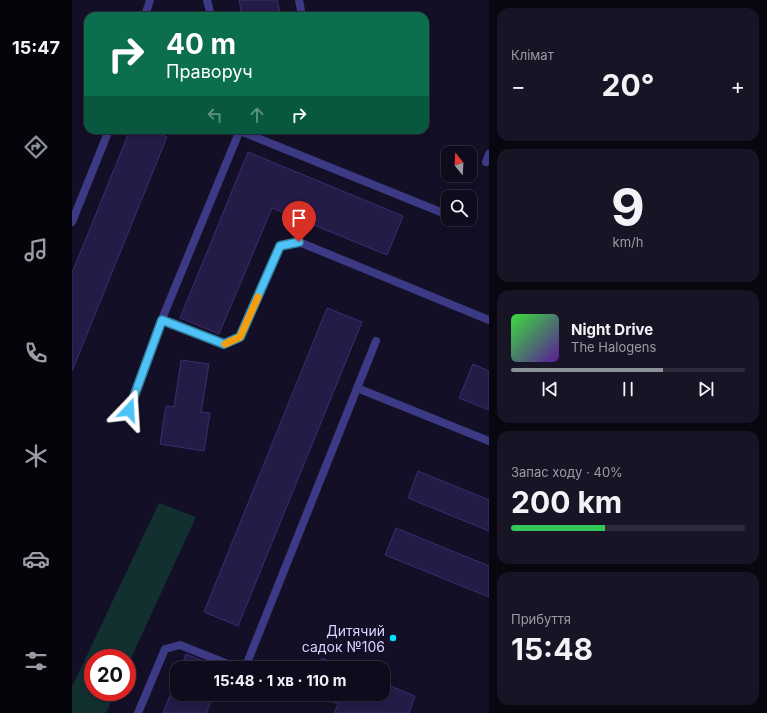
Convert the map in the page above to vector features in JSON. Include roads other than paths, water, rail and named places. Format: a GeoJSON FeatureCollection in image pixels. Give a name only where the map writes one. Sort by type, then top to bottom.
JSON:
{"type":"FeatureCollection","features":[{"type":"Feature","properties":{"kind":"lane"},"geometry":{"type":"LineString","coordinates":[[147,12],[150,0]]}},
{"type":"Feature","properties":{"kind":"lane"},"geometry":{"type":"LineString","coordinates":[[207,0],[210,12]]}},
{"type":"Feature","properties":{"kind":"lane"},"geometry":{"type":"LineString","coordinates":[[299,0],[301,12]]}},
{"type":"Feature","properties":{"kind":"lane"},"geometry":{"type":"LineString","coordinates":[[72,222],[107,134]]}},
{"type":"Feature","properties":{"kind":"lane"},"geometry":{"type":"LineString","coordinates":[[129,410],[162,320],[239,134]]}},
{"type":"Feature","properties":{"kind":"lane"},"geometry":{"type":"LineString","coordinates":[[247,134],[441,212]]}},
{"type":"Feature","properties":{"kind":"lane"},"geometry":{"type":"LineString","coordinates":[[486,162],[489,154]]}},
{"type":"Feature","properties":{"kind":"lane"},"geometry":{"type":"LineString","coordinates":[[162,320],[224,344],[240,337],[280,246],[299,242],[489,320]]}},
{"type":"Feature","properties":{"kind":"lane"},"geometry":{"type":"LineString","coordinates":[[248,661],[376,341]]}},
{"type":"Feature","properties":{"kind":"lane"},"geometry":{"type":"LineString","coordinates":[[357,388],[489,440]]}},
{"type":"Feature","properties":{"kind":"lane"},"geometry":{"type":"LineString","coordinates":[[138,713],[165,650],[180,645],[220,661]]}},
{"type":"Feature","properties":{"kind":"place","name":"Дитячий садок №106"},"geometry":{"type":"Point","coordinates":[393,638]}}]}
